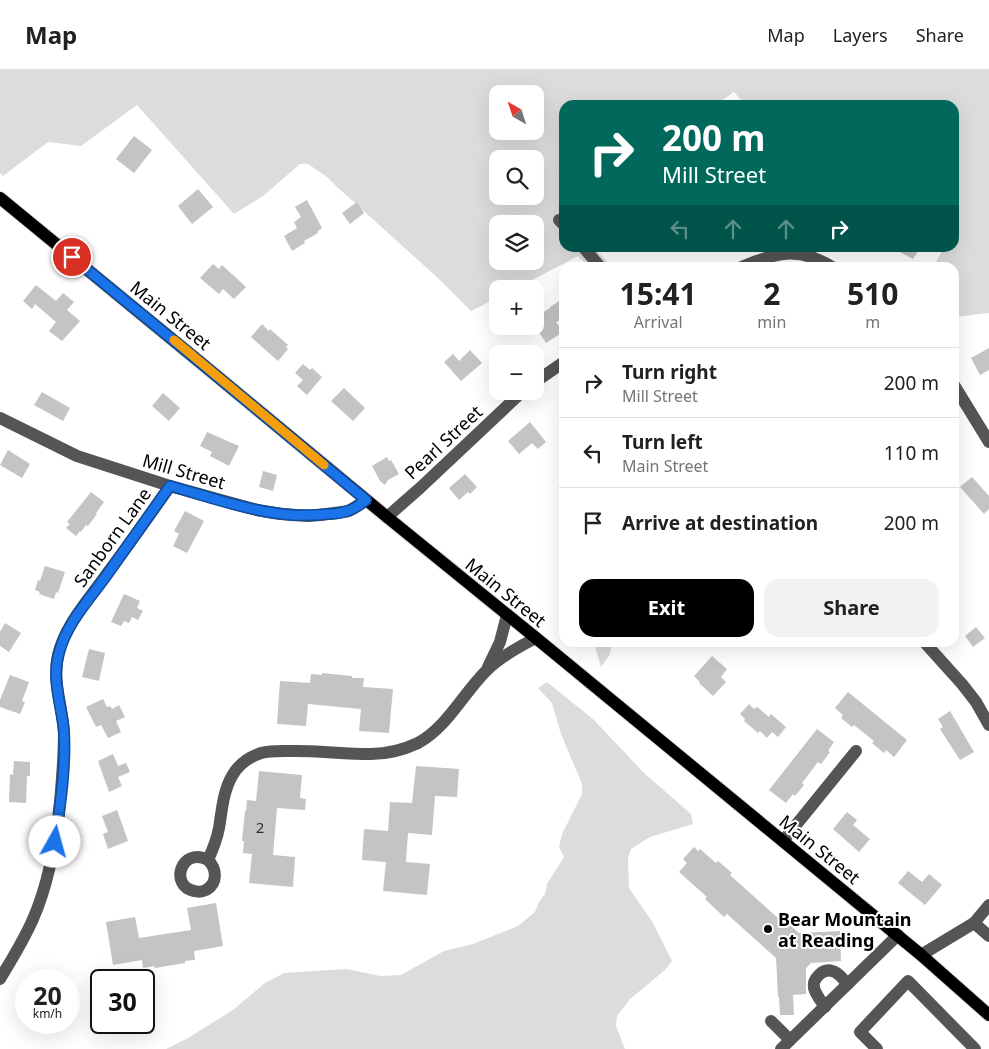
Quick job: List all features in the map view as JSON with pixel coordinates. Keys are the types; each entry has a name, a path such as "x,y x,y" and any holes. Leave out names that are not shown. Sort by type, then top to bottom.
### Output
{"main road":[{"name":"Main Street","path":"0,198 783,841 921,955 989,1015"}],"street":[{"path":"587,252 596,262"},
{"path":"754,262 771,256 793,253 815,258 823,262"},
{"path":"544,376 559,365"},
{"path":"959,393 989,442"},
{"name":"Pearl Street","path":"387,517 426,483 514,400"},
{"name":"Mill Street","path":"0,418 77,456 170,486 257,510 299,515 320,515 343,512 358,506 366,500"},
{"name":"Sanborn Lane","path":"0,979 34,918 44,888 55,842 64,755 64,732 56,677 58,654 62,642 81,610 170,486"},
{"path":"486,671 500,642 508,615"},
{"path":"208,860 219,830 224,799 231,778 247,760 260,753 270,751 370,754 407,748 423,740 437,729 486,671 511,651 536,638"},
{"path":"929,647 976,702 989,725"},
{"path":"783,841 856,751"},
{"path":"921,955 974,923 989,905"},
{"path":"974,923 989,936"},
{"path":"771,1021 786,1045 898,936"},
{"path":"825,1007 814,987 818,976 825,971 833,971 848,984"},
{"path":"877,1049 860,1032 908,981 976,1049"}],"shaded area":[{"path":"0,70 989,70 989,313 959,316 959,262 936,262 942,252 959,252 959,100 741,100 734,92 722,100 559,100 559,252 598,252 607,262 584,262 578,256 567,262 559,262 559,266 532,280 489,280 489,302 471,311 439,279 327,177 308,164 300,164 263,196 234,214 137,105 81,146 48,142 3,176 0,173"},
{"path":"595,647 611,647 610,654 601,667"},
{"path":"547,682 594,720 643,772 691,814 693,824 650,837 631,849 628,858 629,888 653,923 672,961 665,970 630,999 617,1016 616,1026 625,1049 166,1049 188,1038 233,1010 265,983 284,973 347,969 380,976 401,975 444,951 473,944 518,926 535,912 545,894 547,884 564,857 559,847 562,834 582,794 582,784 561,734 552,703 538,688"}],"building":[{"path":"134,136 152,150 134,173 116,159"},
{"path":"198,189 213,207 192,224 178,206"},
{"path":"307,200 322,228 318,233 304,241 305,243 292,251 284,236 297,228 294,222 301,217 295,207"},
{"path":"357,202 364,213 350,224 342,213"},
{"path":"900,252 917,252 913,259"},
{"path":"213,264 219,269 222,265 246,287 234,299 223,289 219,294 200,278"},
{"path":"36,285 56,301 63,293 74,302 67,310 80,321 62,341 49,331 56,322 35,304 32,309 23,301"},
{"path":"559,301 559,320 556,322 559,326 559,335 546,343 541,335 544,335 544,312"},
{"path":"262,324 288,345 286,347 288,349 278,361 251,337"},
{"path":"989,348 989,370 980,375 971,358"},
{"path":"470,350 482,363 461,381 444,362 453,354 459,361"},
{"path":"303,364 310,370 312,368 322,377 307,395 297,386 303,380 295,373"},
{"path":"344,388 365,408 353,421 331,401"},
{"path":"42,392 70,408 63,421 34,405"},
{"path":"163,393 180,408 169,421 152,406"},
{"path":"530,422 546,442 538,449 532,443 519,454 508,441"},
{"path":"207,432 239,446 229,466 210,456 212,452 200,446"},
{"path":"8,450 30,464 22,478 0,465"},
{"path":"387,457 389,461 391,460 399,474 388,480 385,485 380,481 372,466"},
{"path":"263,471 277,475 273,491 259,487"},
{"path":"465,474 477,487 470,494 468,492 459,500 449,488"},
{"path":"972,477 989,496 989,509 984,514 960,487"},
{"path":"91,492 104,502 88,526 86,525 76,536 66,528 70,524 67,522"},
{"path":"185,511 204,521 187,553 173,546 179,534 174,531"},
{"path":"45,566 65,572 54,599 39,594 40,592 35,590"},
{"path":"124,594 140,601 137,608 143,611 138,620 132,617 129,623 124,621 121,626 111,622"},
{"path":"5,623 21,633 9,652 0,646 0,632"},
{"path":"976,627 985,638 973,647 965,636"},
{"path":"89,649 105,653 99,681 82,677"},
{"path":"712,656 727,669 721,677 726,682 713,696 694,676"},
{"path":"322,673 364,678 363,687 393,689 389,733 359,731 361,709 308,704 306,726 277,724 280,681 310,683 311,674 322,675"},
{"path":"10,675 29,682 22,701 25,702 20,714 0,707 0,700"},
{"path":"848,692 907,740 894,757 886,750 884,753 872,743 874,741 854,725 852,727 841,718 843,715 835,708"},
{"path":"103,699 107,707 110,706 112,709 119,705 125,717 116,721 121,732 108,738 101,725 96,727 86,707"},
{"path":"749,704 754,709 757,707 769,717 771,714 786,727 778,737 772,732 767,738 744,721 745,719 740,714"},
{"path":"950,711 974,752 960,760 940,729 943,727 938,719"},
{"path":"817,729 834,742 828,751 830,752 821,764 818,762 802,783 804,785 786,803 769,790"},
{"path":"113,754 118,766 126,763 130,772 118,777 122,786 109,792 98,761"},
{"path":"14,761 30,762 30,776 27,776 26,803 9,802 10,774 13,775"},
{"path":"416,766 459,769 457,797 435,796 432,835 408,833 406,862 430,864 427,895 383,891 386,862 362,860 364,829 388,831 390,802 412,803"},
{"path":"259,771 302,775 300,798 306,799 305,810 277,808 273,855 295,857 293,887 249,883 252,854 243,853 244,841 242,841 247,800 256,801"},
{"path":"117,810 128,841 108,849 103,834 108,832 102,816"},
{"path":"847,812 857,820 853,825 870,839 859,852 833,829"},
{"name":"Bear Mountain at Reading","path":"694,847 698,851 700,849 716,863 718,861 732,873 730,875 787,926 789,924 799,933 840,931 841,961 811,963 806,968 806,994 793,995 794,1015 780,1015 776,958 727,914 724,917 705,899 707,897 679,872 687,863 683,859"},
{"path":"908,871 922,882 929,874 942,885 925,905 898,883"},
{"path":"216,903 223,946 194,951 195,960 185,961 185,963 143,968 142,960 113,965 106,922 135,917 139,938 191,930 187,908"}],"slow traffic":[{"path":"174,340 324,465"}],"place":[{"name":"Bear Mountain at Reading","path":"768,929"}],"route":[{"path":"55,842 64,755 64,732 56,677 58,654 67,631 170,486 257,510 281,514 309,516 343,512 349,511 366,500 72,257"}]}
